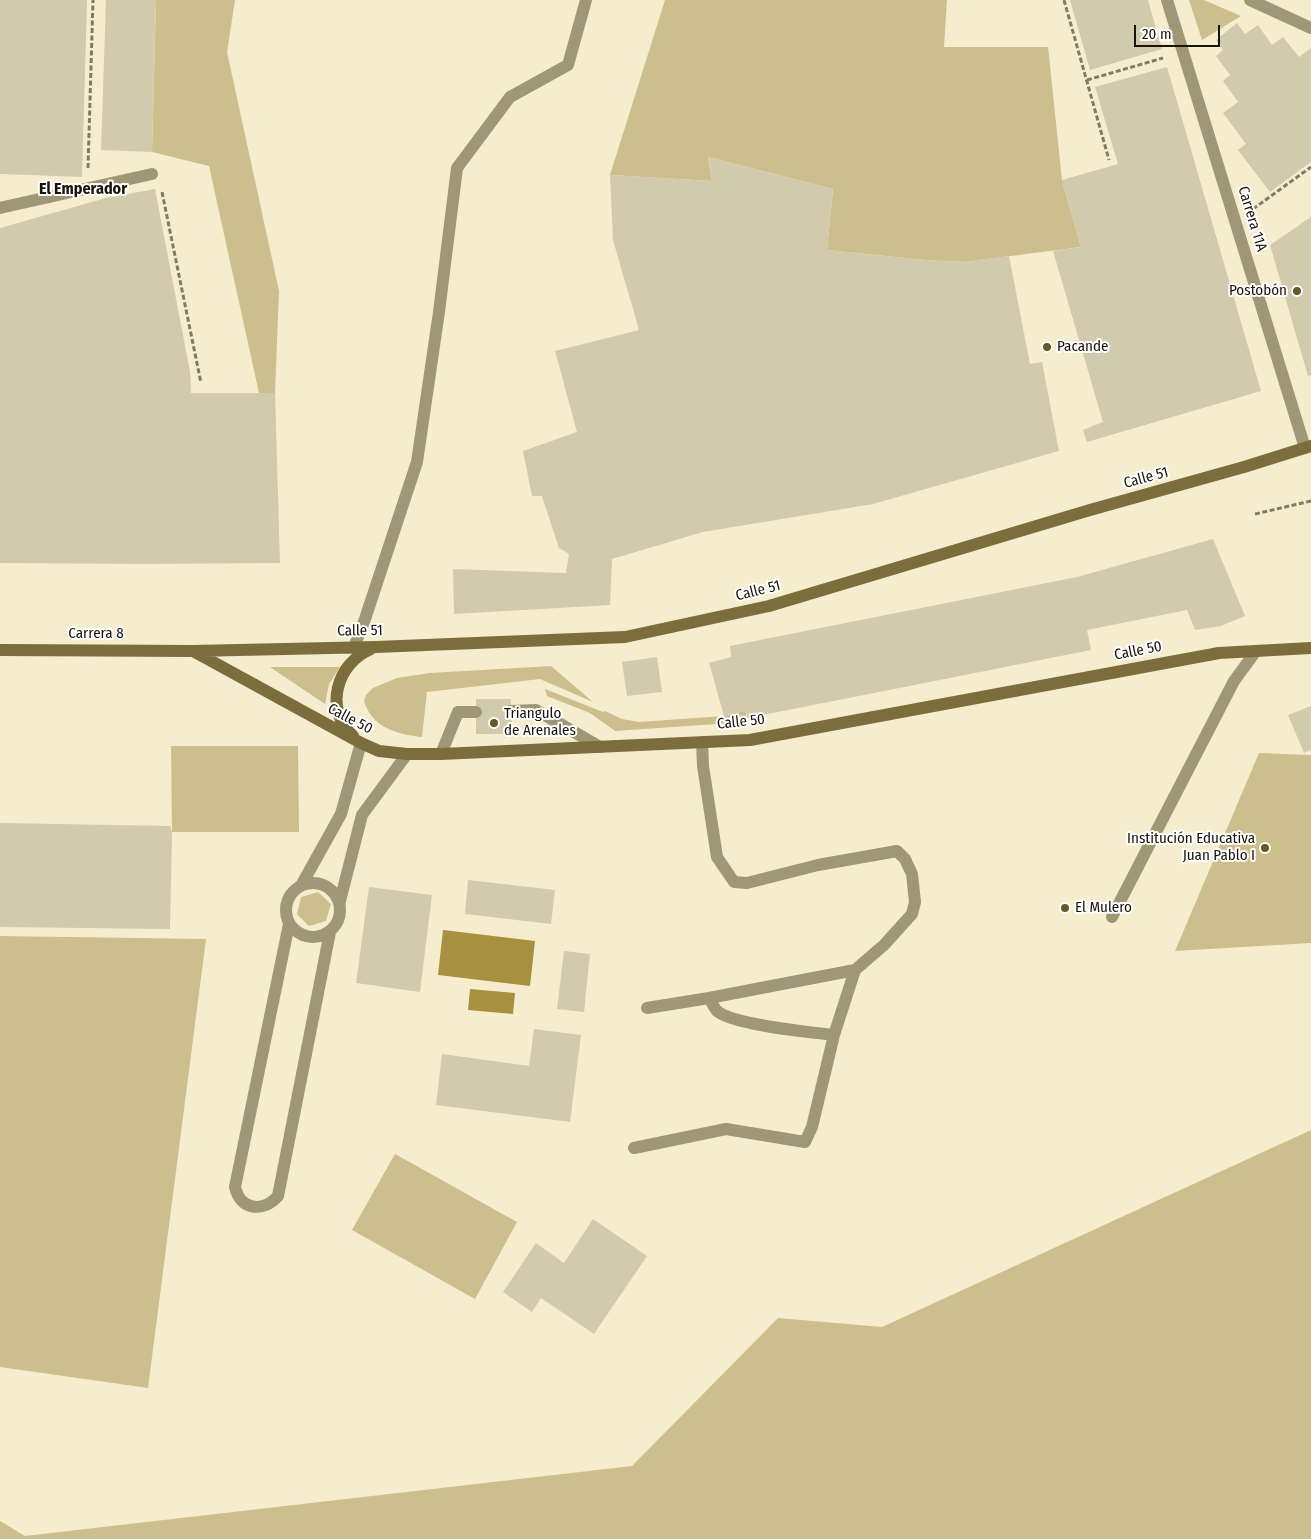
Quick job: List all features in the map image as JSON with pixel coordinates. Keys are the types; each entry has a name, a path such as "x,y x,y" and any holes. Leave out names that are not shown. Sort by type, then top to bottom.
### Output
{"main road":[{"name":"Calle 51","path":"193,651 376,647 625,637 769,606 1090,510 1244,468 1308,447"},
{"path":"361,743 347,731 339,716 336,699 339,681 347,666 360,654 376,647"},
{"name":"Calle 50","path":"193,651 380,752 440,754 750,740 1219,653 1311,648"},
{"name":"Carrera 8","path":"0,650 193,651"}],"street":[{"path":"354,647 366,619 417,462 440,312 458,168 510,97 568,65 586,0"},
{"name":"Carrera 11A","path":"1168,0 1235,222 1308,447"},
{"path":"1250,0 1311,28"},
{"path":"0,208 148,175"},
{"path":"1112,917 1234,681 1256,650"},
{"path":"511,711 536,710 600,747"},
{"path":"440,754 458,712 476,712"},
{"path":"647,1008 855,970 884,945 912,914 915,902 912,874 905,859 897,851 818,864 747,884 734,882 718,857 703,766 702,742"},
{"path":"302,884 342,814 361,743"},
{"path":"340,901 334,891 324,884 313,882 302,884 292,891 286,901 286,913 290,924 297,933 308,937 319,937 330,932 337,924 341,912 340,901 362,815 407,754"},
{"path":"290,924 235,1187 238,1197 245,1204 252,1207 268,1206 278,1196 330,932"},
{"path":"634,1148 726,1129 805,1142 812,1126 834,1035 855,970"},
{"path":"709,998 717,1011 730,1018 761,1025 834,1035"}],"path":[{"path":"88,188 93,0"},
{"path":"1064,0 1109,160"},
{"path":"1087,80 1184,52"},
{"path":"1235,222 1311,167"},
{"path":"148,175 162,190 201,383"},
{"path":"1255,514 1311,501"}],"shaded area":[{"path":"156,0 235,0 227,52 279,291 275,393 259,393 209,166 152,152"},
{"path":"665,0 947,0 944,47 1048,47 1062,180 1081,247 964,262 827,250 833,189 708,157 712,181 610,175"},
{"path":"1189,0 1204,0 1241,16 1202,40"},
{"path":"551,666 593,702 540,679 427,692 422,737 404,734 387,728 373,718 364,701 366,695 373,688 397,678 430,673"},
{"path":"270,667 340,667 329,684 325,704"},
{"path":"545,689 622,719 639,722 724,716 746,710 746,722 615,731 590,713 547,696"},
{"path":"171,746 298,746 299,832 172,832"},
{"name":"Institución Educativa Juan Pablo I","path":"1259,753 1311,755 1311,943 1175,951"},
{"path":"318,892 331,904 326,921 309,926 297,914 301,897"},
{"path":"443,930 535,941 530,986 438,975"},
{"path":"0,936 206,939 148,1388 0,1367"},
{"path":"470,989 515,993 513,1014 468,1010"},
{"path":"1311,1130 1311,1539 0,1539 0,1521 25,1536 632,1466 778,1318 882,1327"},
{"path":"395,1154 517,1222 475,1299 352,1230"}],"building":[{"path":"0,0 87,0 82,177 0,174"},
{"path":"106,0 156,0 152,152 101,150"},
{"path":"1070,0 1148,0 1162,49 1090,70"},
{"path":"1237,23 1245,34 1258,25 1272,45 1283,37 1299,57 1311,48 1311,162 1270,192 1238,150 1246,144 1223,113 1238,102 1223,81 1230,75 1216,56 1223,50 1216,40"},
{"path":"1167,67 1261,391 1087,442 1083,430 1103,422 1053,251 1081,247 1062,180 1118,164 1095,87"},
{"path":"708,157 833,189 827,250 964,262 1009,256 1030,364 1042,362 1059,451 873,504 703,532 612,559 610,605 454,614 453,569 566,573 569,554 559,548 542,496 532,496 523,451 577,432 555,351 639,330 613,240 610,175 712,181"},
{"path":"155,189 190,372 191,393 275,393 280,563 0,563 0,228 106,198"},
{"name":"Postobón","path":"1311,217 1311,375 1308,376 1270,245"},
{"path":"1213,539 1245,616 1221,626 1195,630 1187,610 1087,630 1091,650 747,718 746,710 724,716 709,663 731,657 730,646 1077,577"},
{"path":"657,657 662,692 627,696 622,662"},
{"name":"Triangulo de Arenales","path":"476,699 511,699 512,734 476,734"},
{"path":"1311,706 1311,750 1304,753 1288,715"},
{"path":"0,823 170,826 172,832 170,929 0,927"},
{"path":"468,880 555,890 551,924 465,914"},
{"path":"369,887 432,895 420,992 356,983"},
{"path":"564,951 590,954 584,1012 557,1009"},
{"path":"534,1029 581,1035 570,1122 436,1105 442,1054 529,1066"},
{"path":"593,1219 647,1256 594,1334 541,1298 532,1312 503,1292 536,1243 564,1263"}],"place":[{"name":"Postobón","path":"1297,291"},
{"name":"Pacande","path":"1047,347"},
{"name":"Triangulo de Arenales","path":"494,723"},
{"name":"Institución Educativa Juan Pablo I","path":"1265,848"},
{"name":"El Mulero","path":"1065,908"}],"district":[{"name":"El Emperador","path":"83,190"}]}
